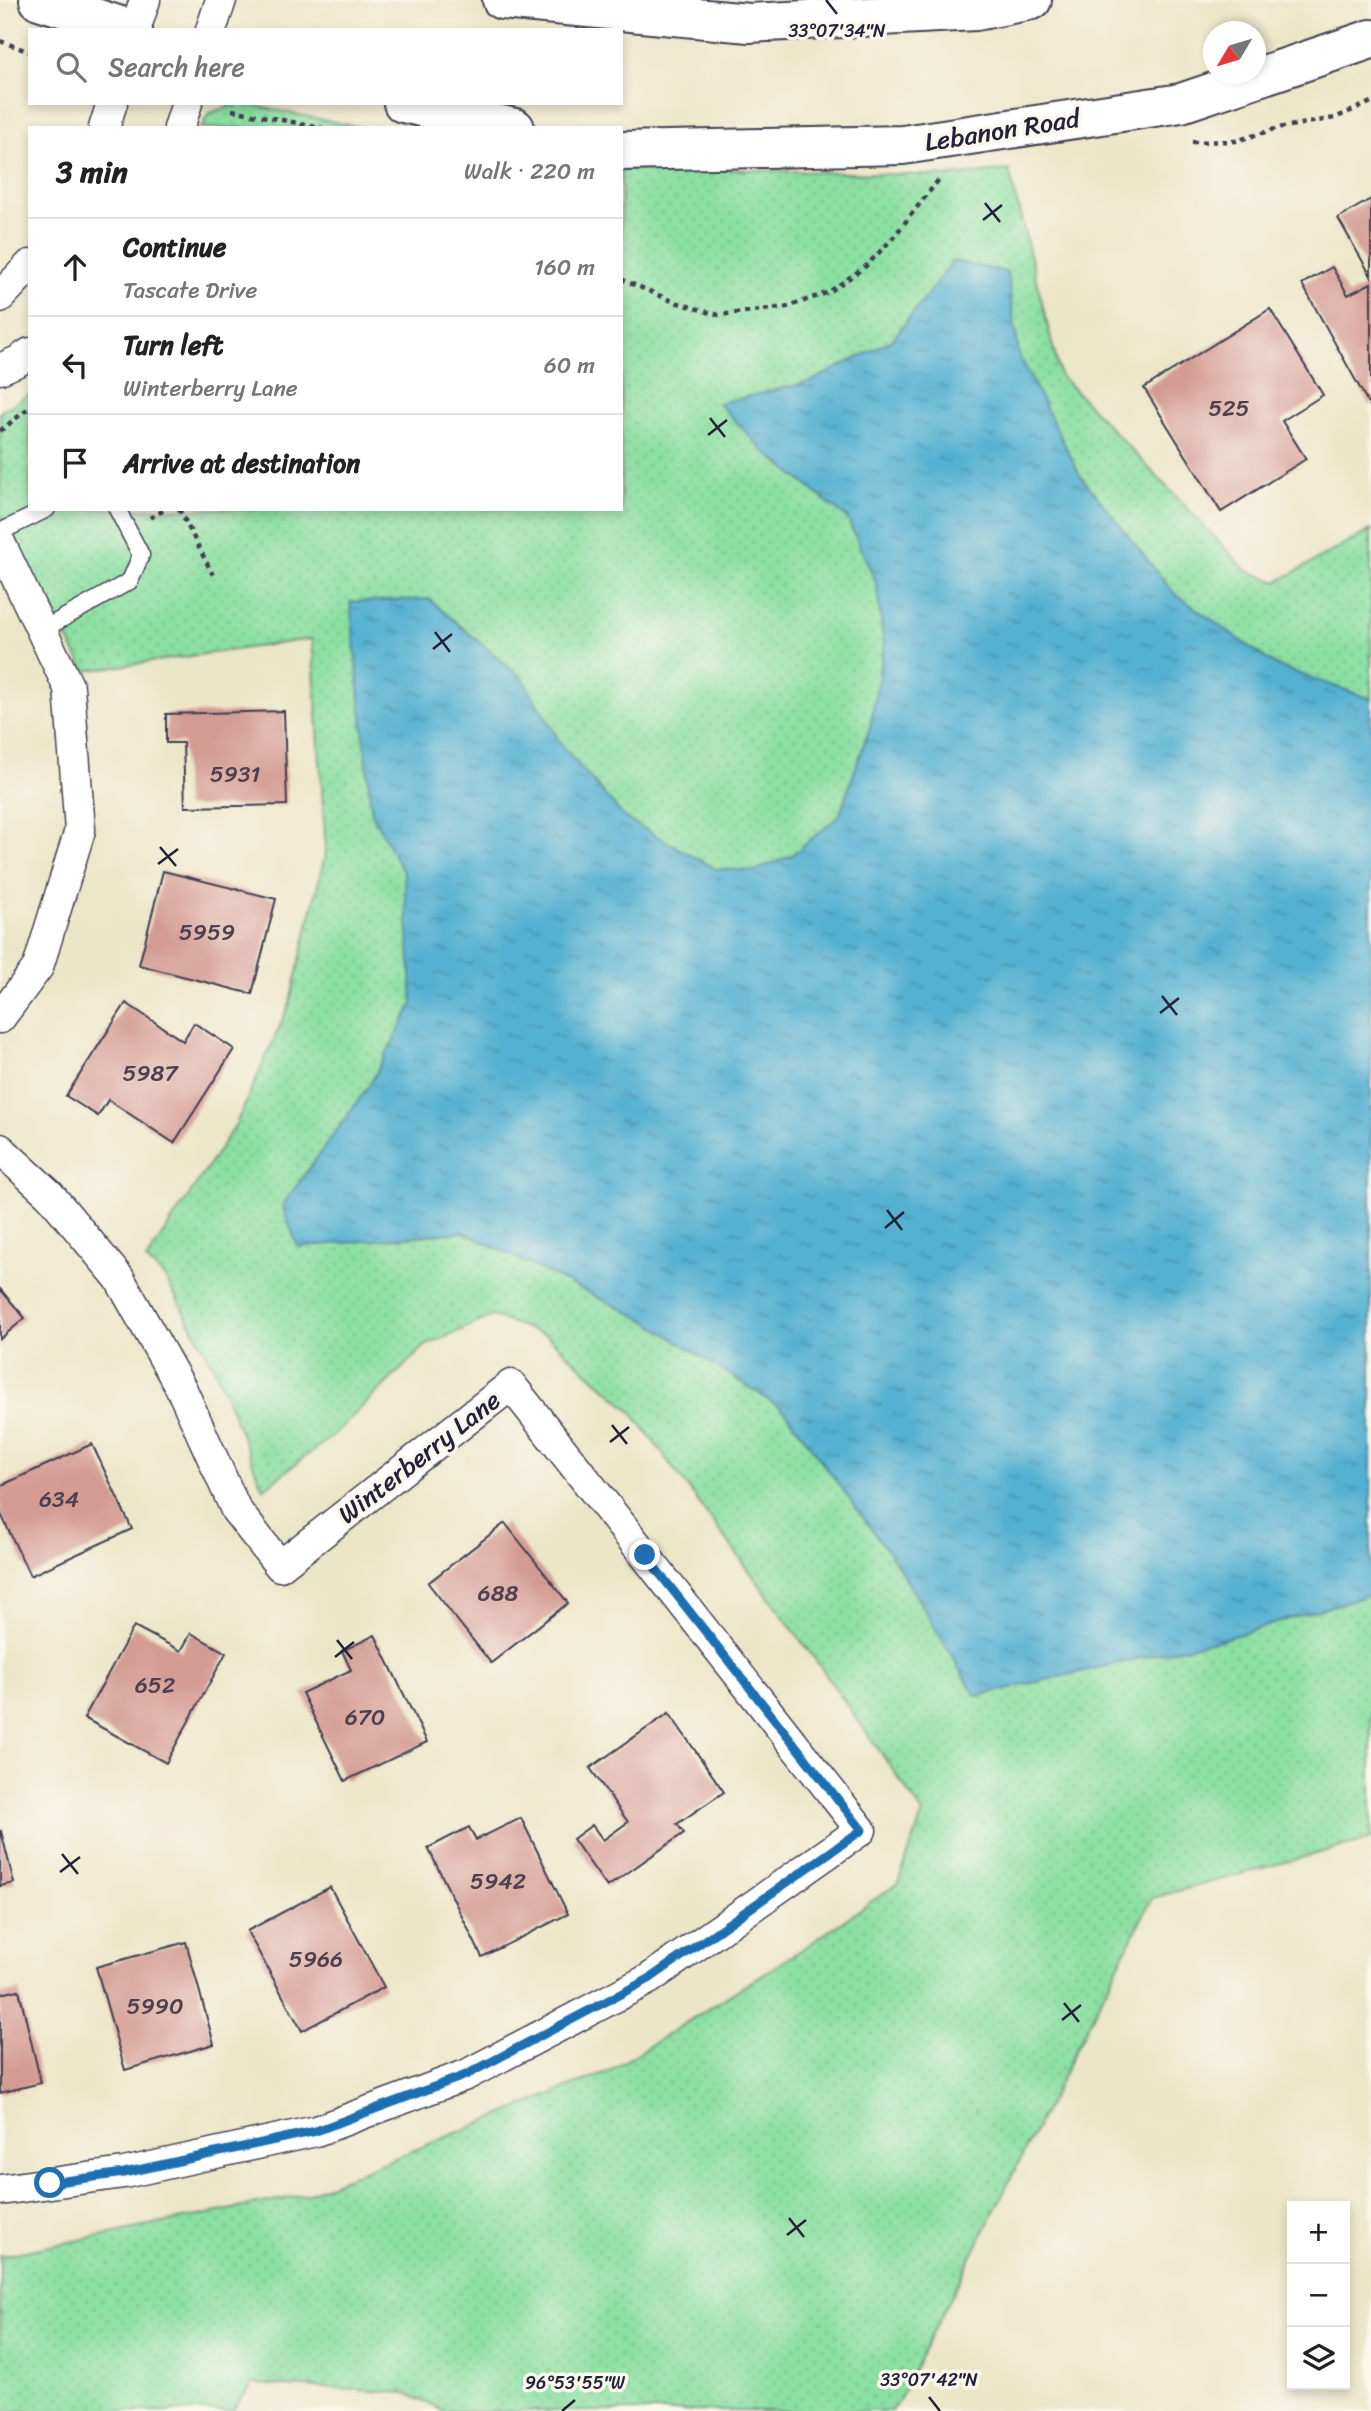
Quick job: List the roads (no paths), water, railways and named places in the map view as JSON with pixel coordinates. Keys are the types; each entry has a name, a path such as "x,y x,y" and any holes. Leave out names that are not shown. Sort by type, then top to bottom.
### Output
{"main road":[{"path":"39,0 128,28"},
{"path":"502,0 749,23 976,11 1032,0"},
{"name":"Lebanon Road","path":"623,151 903,145 930,141 1181,103 1371,39"},
{"path":"412,105 506,126"}],"street":[{"path":"135,28 145,0"},
{"path":"212,28 221,0"},
{"path":"105,126 111,105"},
{"path":"180,126 186,105"},
{"path":"0,297 28,267"},
{"path":"0,369 28,354"},
{"path":"0,543 69,688 80,830 38,968 0,1018"},
{"name":"Winterberry Lane","path":"0,1149 51,1195 119,1278 182,1391 236,1510 280,1566 511,1385 862,1830 649,1979 466,2075 316,2131 124,2173 0,2190"}],"lane":[{"path":"0,532 43,511"},
{"path":"42,630 130,581 141,555 118,511"}],"water":[{"path":"953,261 1007,272 1019,355 1080,475 1174,593 1277,666 1371,699 1371,1594 1227,1638 976,1696 895,1561 784,1410 645,1320 463,1232 298,1247 282,1206 370,1084 413,1004 404,874 372,814 350,602 429,599 523,679 563,747 625,818 716,869 755,871 792,855 839,816 870,727 884,645 876,582 847,518 764,451 718,403 810,382 892,340"}]}
